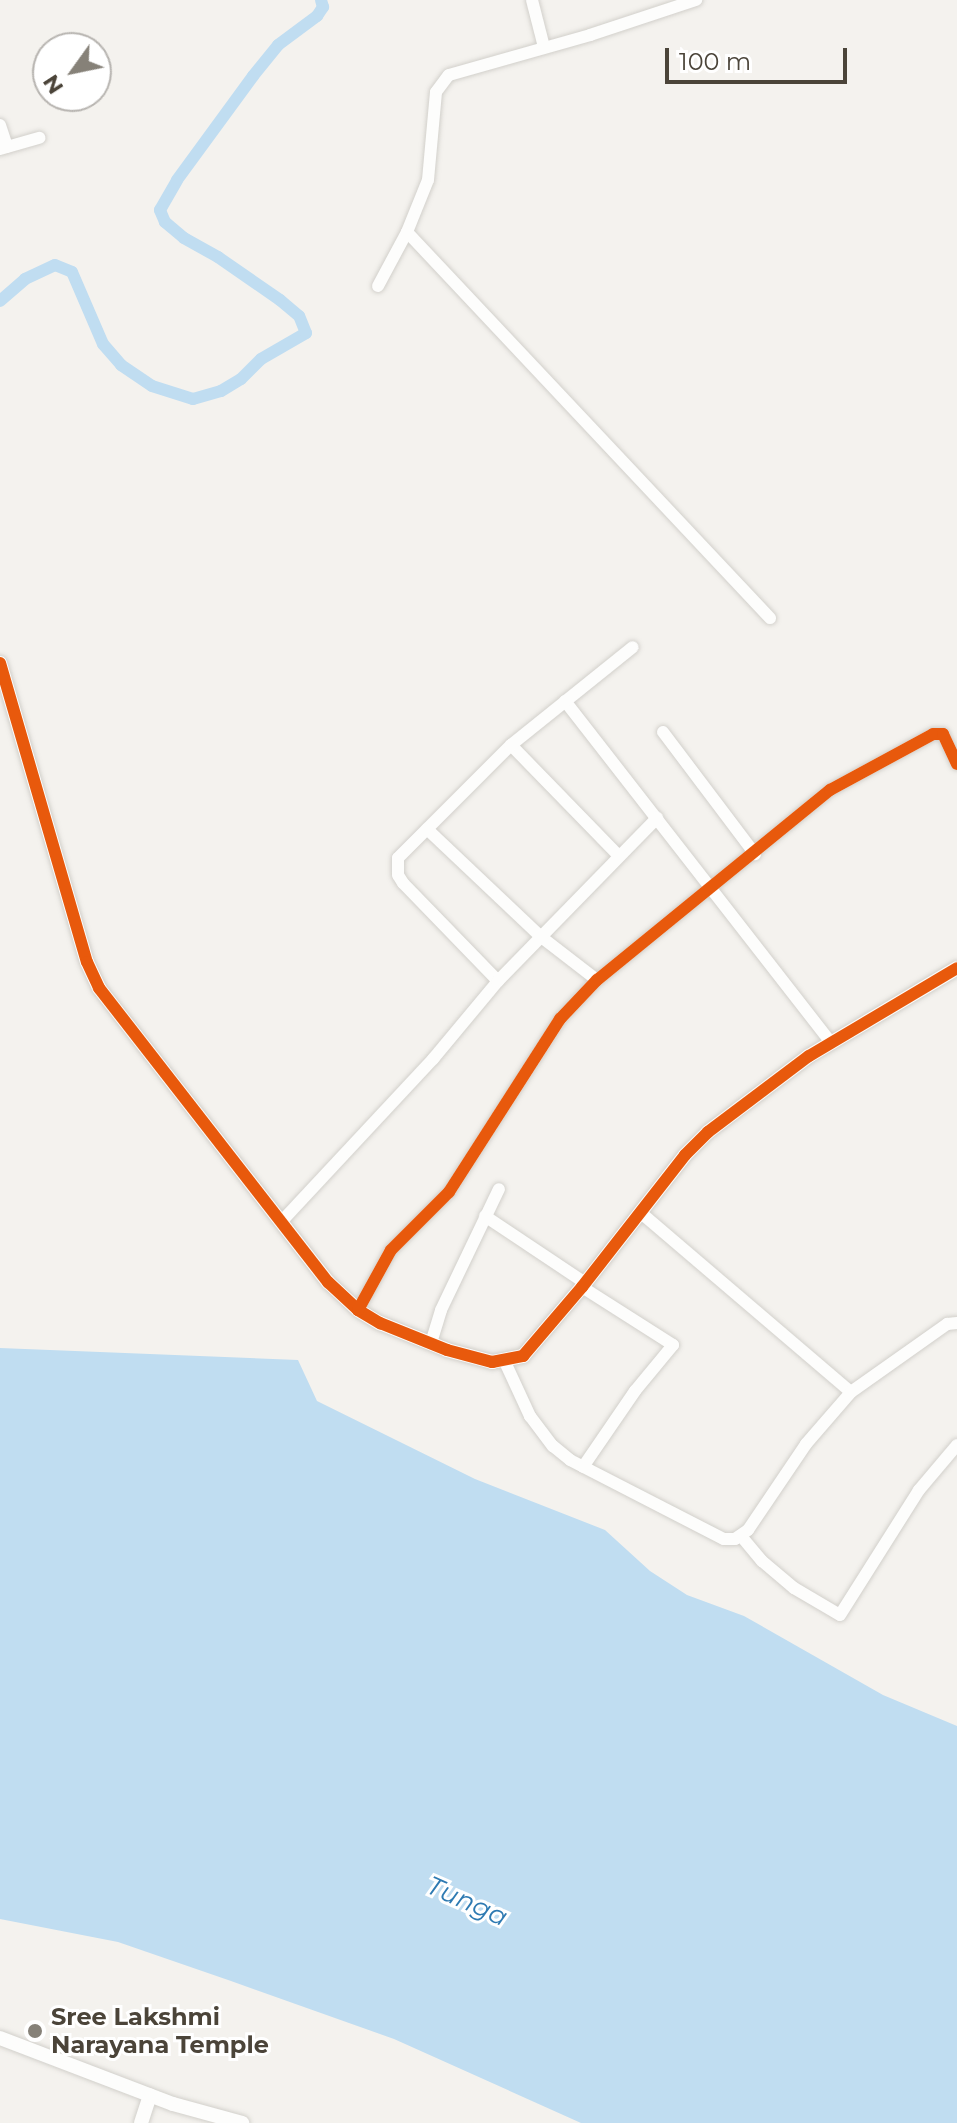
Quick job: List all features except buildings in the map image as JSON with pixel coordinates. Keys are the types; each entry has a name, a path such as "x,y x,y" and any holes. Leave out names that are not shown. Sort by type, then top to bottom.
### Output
{"street":[{"path":"532,0 544,47"},
{"path":"378,286 407,232 428,180 439,85 458,71 696,0"},
{"path":"0,125 3,148 39,138"},
{"path":"407,232 770,618"},
{"path":"498,981 398,875 398,858 511,745 633,647"},
{"path":"0,663 87,962 99,988 328,1282 358,1310 431,1343 492,1362 505,1362 530,1350 685,1155 708,1132 831,1043 957,968"},
{"path":"565,701 831,1043"},
{"path":"663,732 755,854"},
{"path":"358,1310 391,1250 449,1192 560,1019 597,980 709,887 755,854 820,796 933,734 943,734 957,764"},
{"path":"511,745 619,856"},
{"path":"281,1222 433,1059 498,981 657,818"},
{"path":"427,829 540,936 597,980"},
{"path":"431,1343 441,1310 499,1189"},
{"path":"640,1212 851,1392"},
{"path":"485,1216 673,1345 635,1391 583,1467"},
{"path":"505,1362 530,1416 553,1446 583,1467 724,1539 741,1536 806,1444 851,1392 947,1324 957,1323"},
{"path":"741,1536 762,1561 794,1588 840,1615 919,1490 957,1445"},
{"path":"0,2038 150,2095 242,2123"},
{"path":"141,2123 150,2095"}],"water":[{"name":"Tunga","path":"0,1348 298,1360 317,1401 475,1479 605,1530 650,1571 687,1595 744,1616 883,1695 957,1726 957,2123 581,2123 394,2039 231,1981 118,1942 0,1919"}],"waterway":[{"path":"0,301 25,279 55,265 72,272 103,344 121,365 152,386 193,399 221,391 241,379 261,359 306,333 299,316 218,257 184,238 165,222 160,210 177,180 253,76 278,45 317,16 323,7 321,0"}],"cycle path":[{"path":"0,663 87,962 99,988 328,1282 358,1310 380,1323 447,1350 492,1362 523,1356 582,1287 685,1155 708,1132 809,1056 957,968"},
{"path":"358,1310 391,1250 449,1192 560,1019 597,980 830,790 933,734 943,734 957,764"}],"place":[{"name":"Sree Lakshmi Narayana Temple","path":"35,2031"}]}
